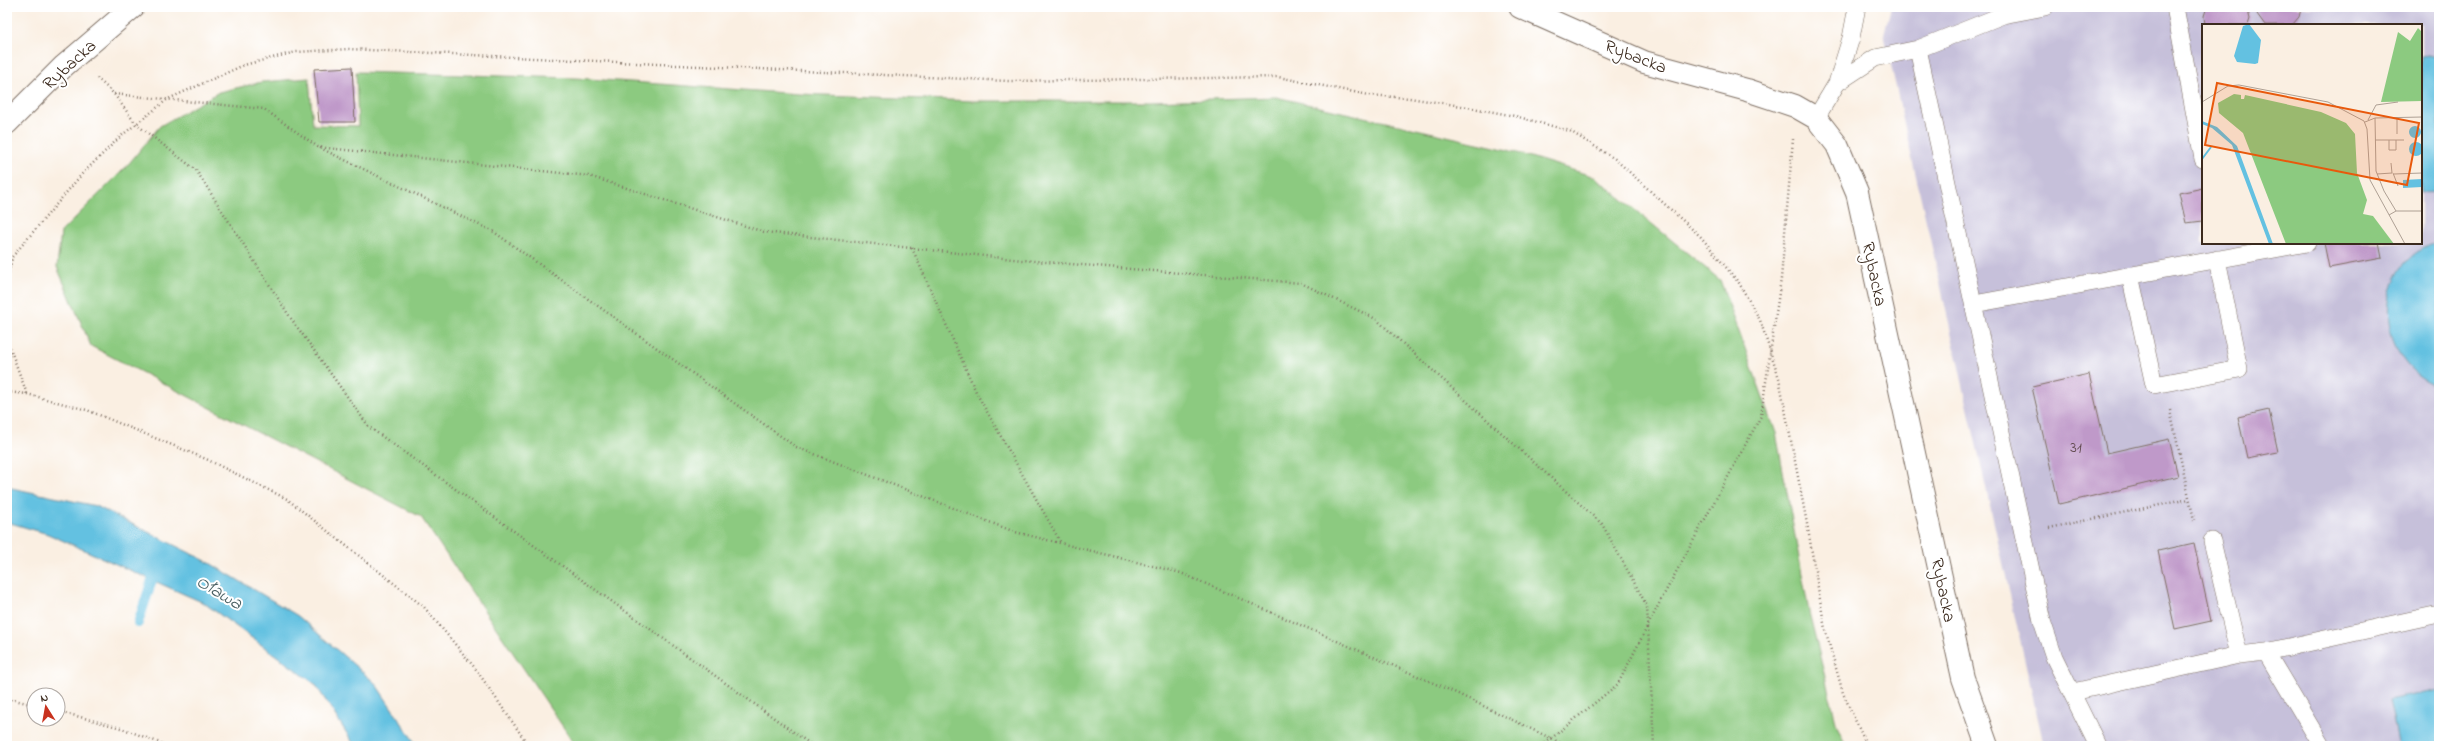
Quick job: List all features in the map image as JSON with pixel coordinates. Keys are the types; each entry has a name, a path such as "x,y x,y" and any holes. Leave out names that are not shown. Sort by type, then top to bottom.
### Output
{"street":[{"name":"Rybacka","path":"7,123 74,57 133,7"},
{"name":"Rybacka","path":"1520,7 1644,62 1747,90 1796,106 1816,118 1837,145 1857,192 1963,678 1987,746"}],"lane":[{"path":"1816,118 1837,83 1851,38 1857,7"},
{"path":"1837,83 1875,58 1918,49 2003,15 2045,7"},
{"path":"2175,7 2202,154"},
{"path":"1918,49 2042,621 2054,657 2073,692 2088,728 2098,746"},
{"path":"1974,304 2301,244"},
{"path":"2130,275 2154,385 2239,369 2217,259"},
{"path":"2212,541 2239,655"},
{"path":"2073,692 2239,655 2266,652 2439,614"},
{"path":"2266,652 2322,746"}],"path":[{"path":"7,263 82,174 121,136 168,100 244,65 296,52 350,50 1008,81 1278,77 1369,95 1409,98 1515,116 1570,131 1615,159 1701,237 1739,283 1760,320 1771,348 1779,378 1808,529 1825,629 1843,693 1867,746"},
{"path":"74,57 114,94 136,124 196,170 290,317 369,428 813,746"},
{"path":"114,94 264,109 318,147 494,232 796,447 1015,532 1181,573 1454,692 1567,746"},
{"path":"1542,746 1618,684 1761,416 1781,279 1796,106"},
{"path":"318,147 589,176 764,232 1022,260 1301,283 1376,319 1602,524 1646,606 1654,746"},
{"path":"912,248 977,394 1062,543"},
{"path":"7,280 12,256"},
{"path":"7,340 27,394"},
{"path":"2164,383 2198,535 2212,541"},
{"path":"7,392 27,394 87,410 206,459 287,499 424,607 475,668 529,746"},
{"path":"2023,534 2190,499"},
{"path":"7,698 26,703"},
{"path":"66,713 121,728 168,746"}],"shaded area":[{"path":"1891,7 2439,7 2439,746 2044,746 1884,34"}],"green space":[{"path":"356,72 575,78 799,94 974,101 1149,101 1276,97 1508,150 1595,177 1720,280 1776,433 1809,612 1837,726 1846,746 576,746 421,517 91,346 57,267 61,232 126,167 160,126 219,92 262,82 309,78 313,125 358,126"}],"water":[{"path":"2428,55 2439,58 2439,192 2422,193 2422,56"},
{"path":"2439,242 2439,386 2417,375 2401,357 2392,336 2388,313 2391,290 2401,269 2416,252"},
{"name":"Oława","path":"7,487 96,506 208,562 298,616 375,683 417,746 355,746 315,684 204,603 48,534 7,522"},
{"path":"2439,690 2439,746 2399,746 2389,700"}],"building":[{"path":"2207,7 2247,7 2250,19 2248,24 2205,24 2204,16"},
{"path":"2256,7 2301,7 2299,17 2293,24 2264,24 2257,14"},
{"path":"352,67 355,122 319,122 314,69"},
{"path":"2202,188 2202,221 2186,223 2179,193"},
{"path":"2324,244 2379,244 2382,258 2329,268"},
{"path":"2089,374 2107,453 2169,439 2178,476 2059,504 2032,387"},
{"path":"2269,410 2278,452 2247,458 2238,417"},
{"path":"2194,543 2211,621 2175,629 2158,551"}],"waterway":[{"path":"138,623 156,568"}]}
